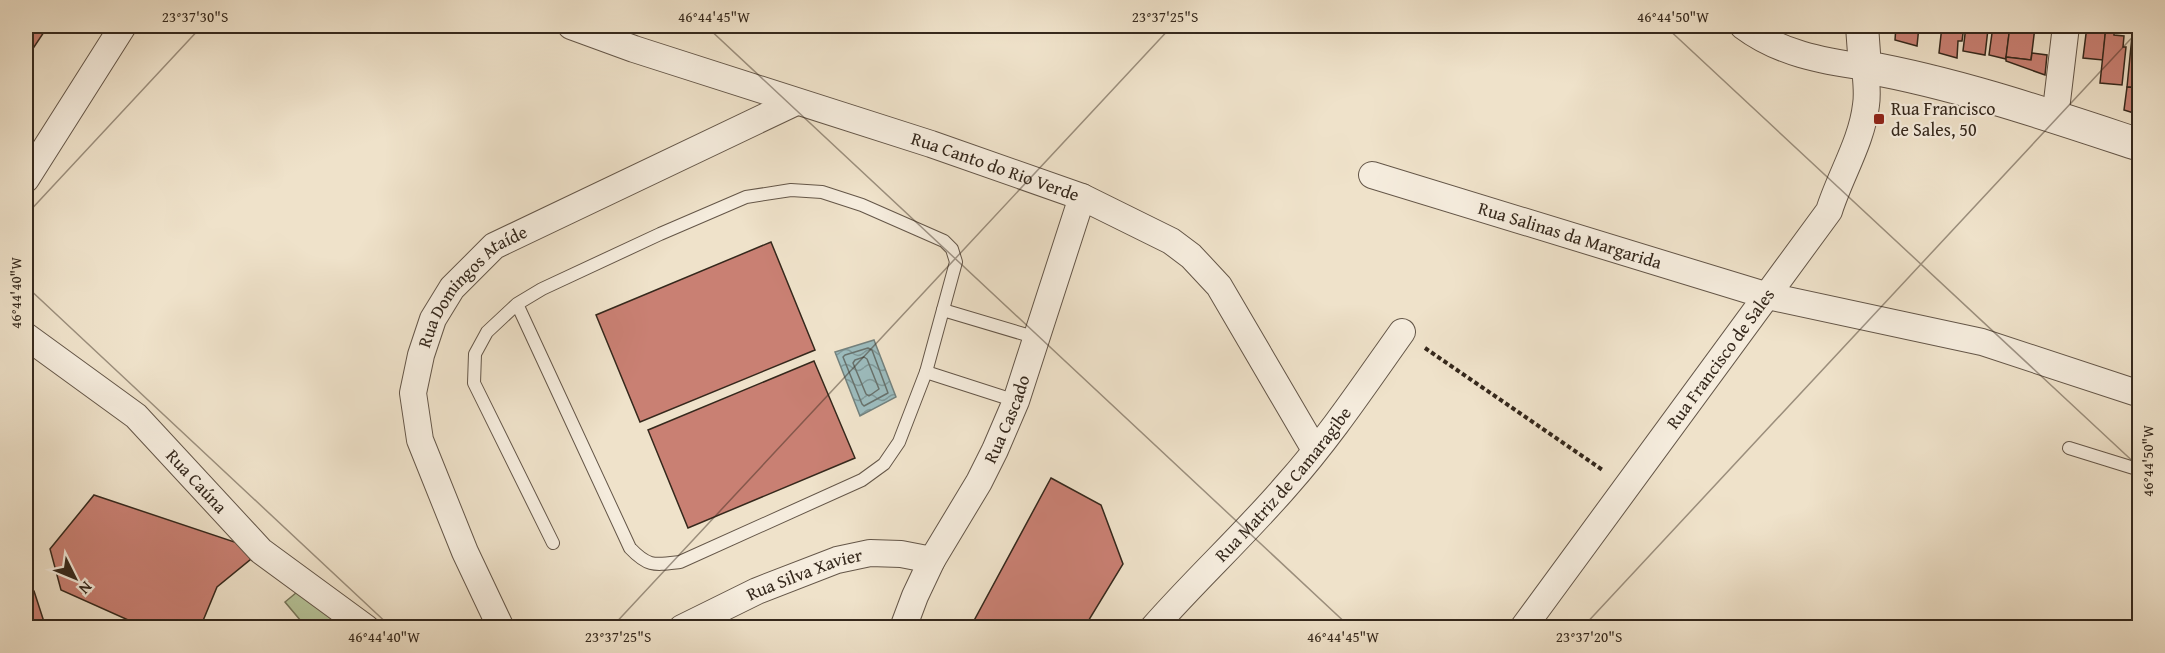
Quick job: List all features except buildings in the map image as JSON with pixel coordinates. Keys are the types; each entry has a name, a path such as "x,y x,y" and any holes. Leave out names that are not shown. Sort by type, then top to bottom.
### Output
{"street":[{"path":"26,179 123,26"},
{"name":"Rua Canto do Rio Verde","path":"571,26 634,49 931,144 1082,197 1171,241 1191,256 1218,286 1315,450"},
{"path":"1743,26 1755,35 1786,50 1826,61 1946,84 2055,117 2139,146"},
{"path":"1862,26 1865,67"},
{"path":"2055,117 2066,26"},
{"name":"Rua Francisco de Sales","path":"1523,627 1829,211 1859,135 1866,105 1865,67"},
{"name":"Rua Domingos Ataíde","path":"501,627 465,552 420,440 416,423 413,393 421,355 433,319 452,288 494,246 796,102"},
{"name":"Rua Salinas da Margarida","path":"1372,175 1768,296 1982,342 2139,394"},
{"name":"Rua Cascado","path":"903,627 932,560 996,450 1016,401 1082,197"},
{"name":"Rua Matriz de Camaragibe","path":"1153,627 1288,484 1402,333"},
{"name":"Rua Caúna","path":"26,336 136,416 261,551 366,627"},
{"name":"Rua Silva Xavier","path":"682,627 757,591 837,560 870,553 901,554 932,560"}],"lane":[{"path":"517,304 630,548 642,561 654,565 680,562 862,480 884,464 899,442 926,372 956,262 952,249 944,241 862,205 822,192 791,190 746,197 542,289 517,304 488,332 475,354 474,383 553,543"},
{"path":"942,310 1037,338"},
{"path":"926,372 1016,401"},
{"path":"2069,448 2139,470"}],"path":[{"path":"1402,333 1628,487"}],"green space":[{"path":"314,578 355,627 306,627 285,602"}],"water":[{"path":"874,340 896,397 860,416 835,352"}],"place":[{"name":"Rua Francisco de Sales, 50","path":"1879,119"}]}
